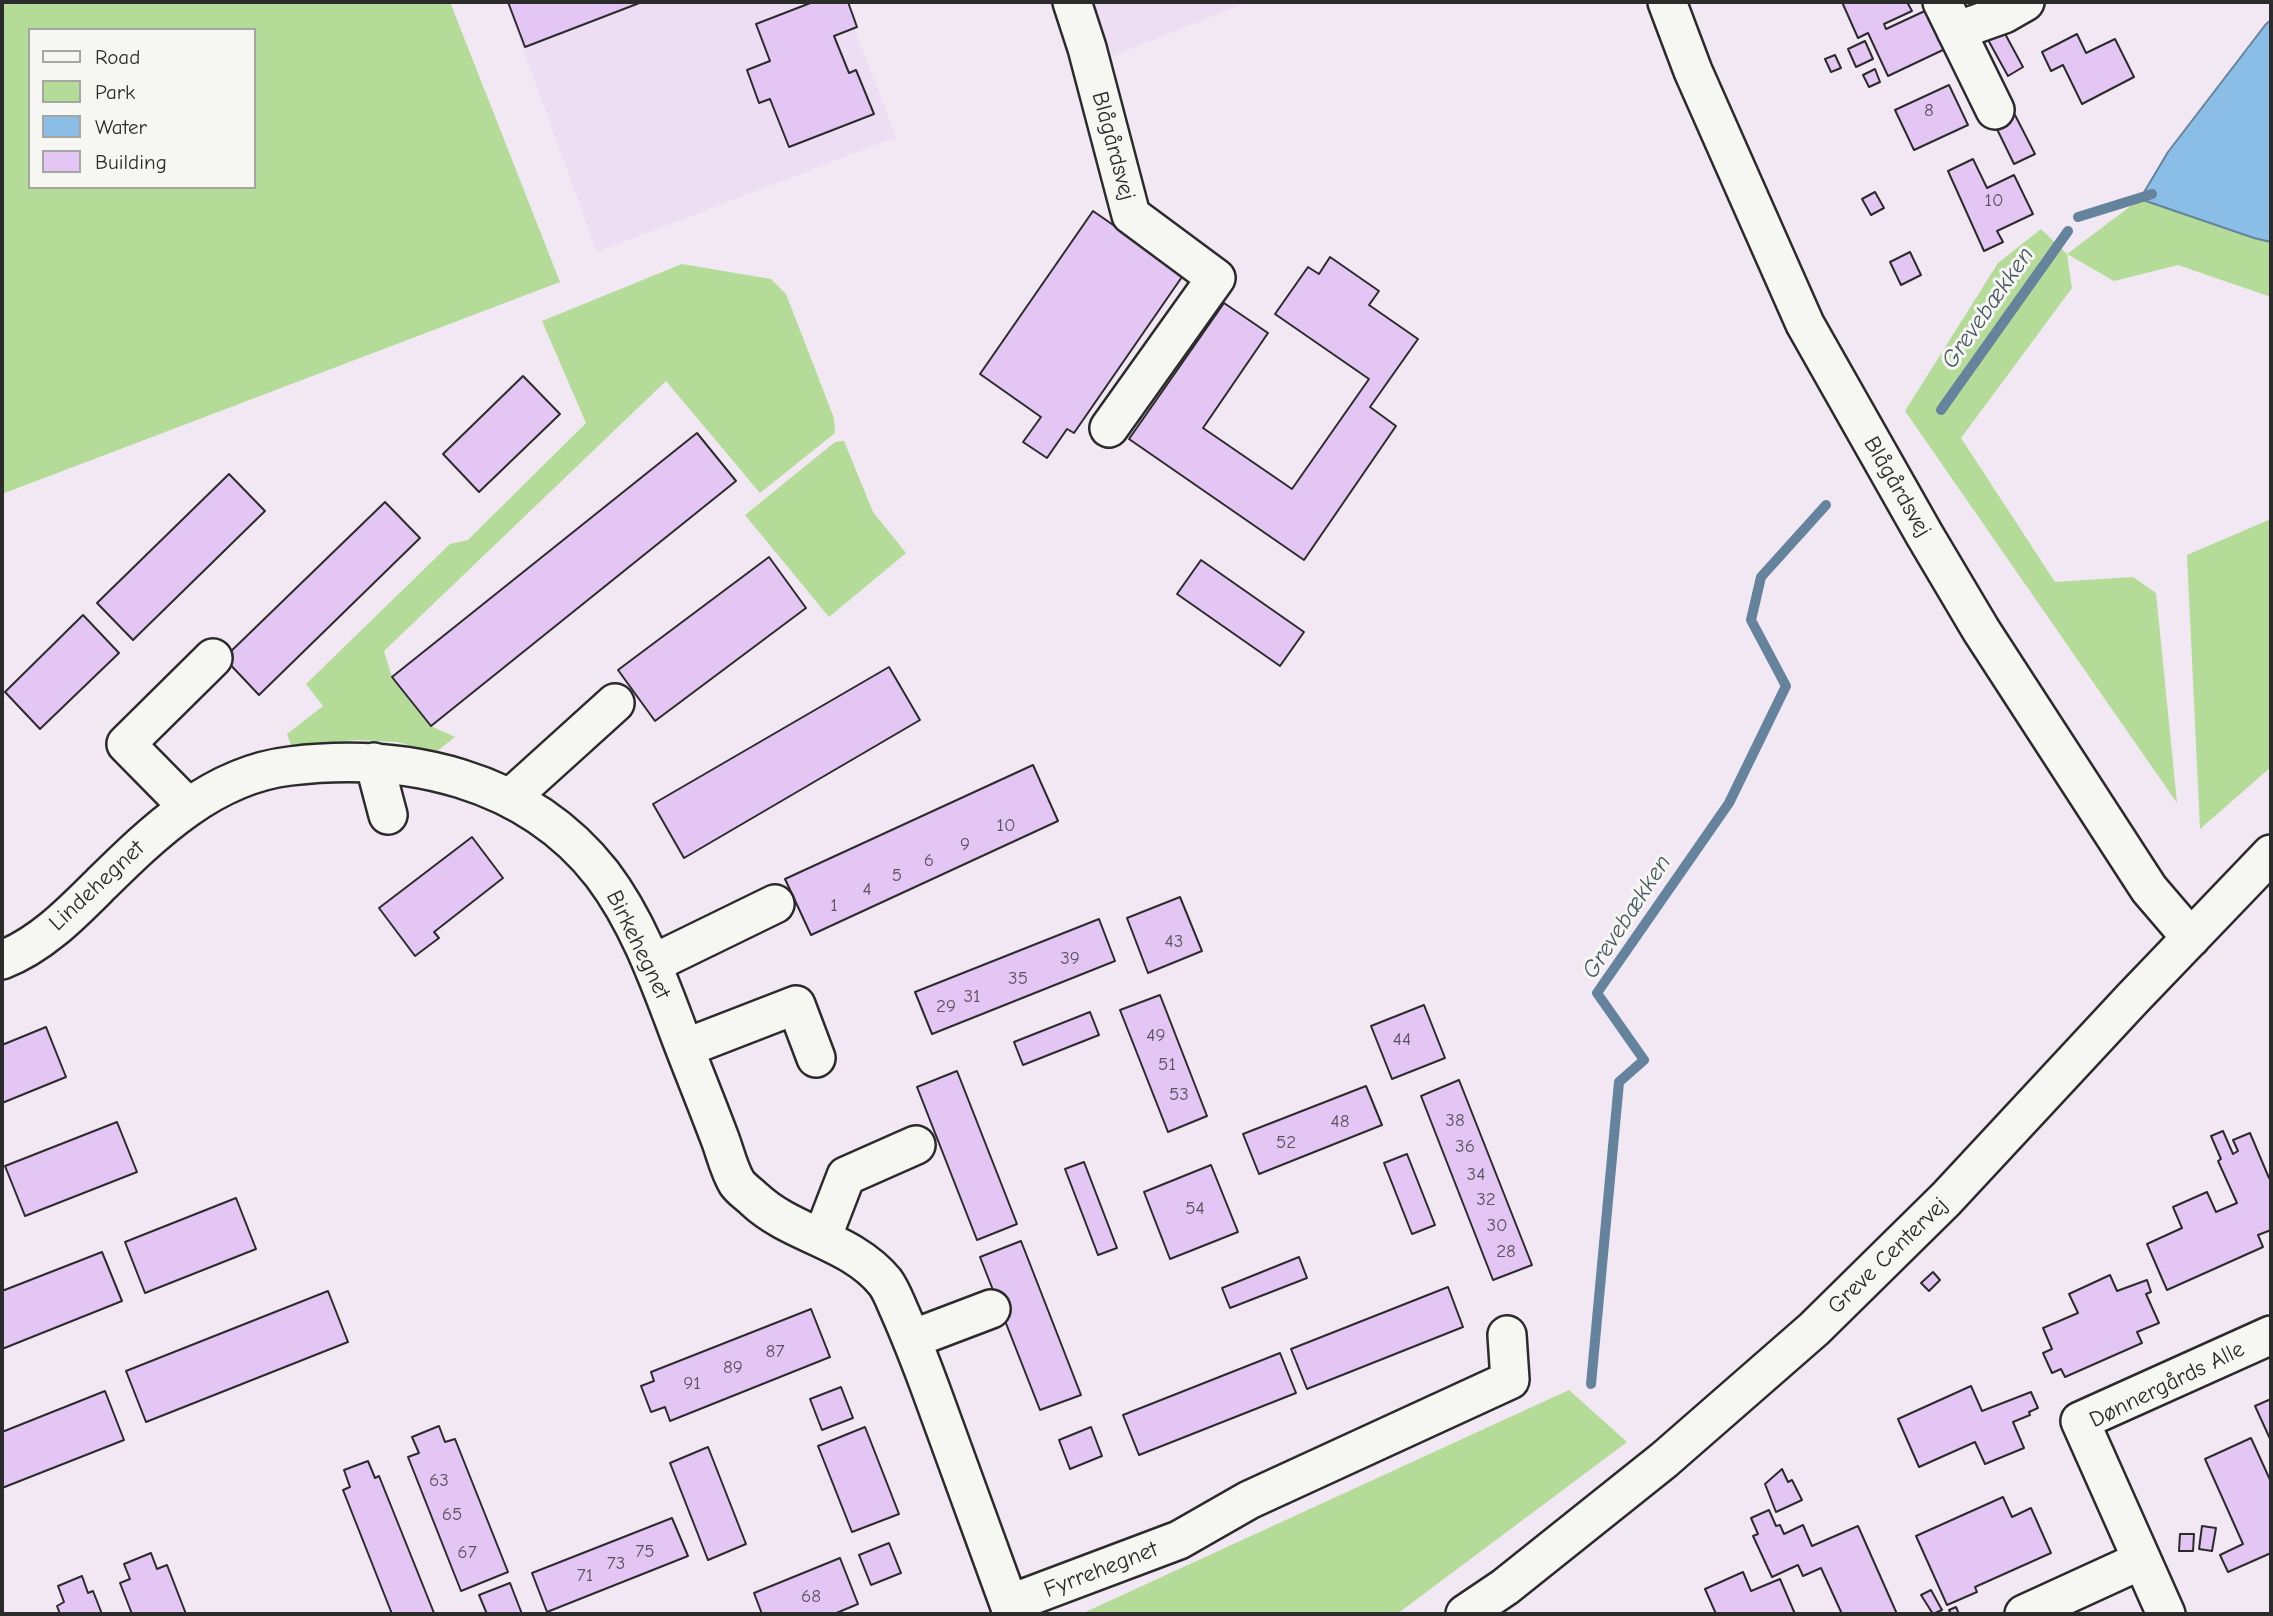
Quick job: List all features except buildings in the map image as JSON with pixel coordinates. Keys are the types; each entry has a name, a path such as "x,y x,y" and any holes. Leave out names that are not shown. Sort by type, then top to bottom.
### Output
{"street":[{"name":"Blågårdsvej","path":"1072,2 1087,48 1131,215 1216,278 1109,428"},
{"name":"Blågårdsvej","path":"1667,2 1693,71 1805,324 1981,630 2149,888 2190,938"},
{"path":"1995,110 1949,17 2004,14 2025,2"},
{"path":"188,807 126,744 213,659"},
{"path":"510,798 615,703"},
{"path":"374,762 388,815"},
{"name":"Birkehegnet","path":"330,764 374,762 418,766 465,779 510,798 551,825 578,848 602,874 652,964 737,1184"},
{"name":"Lindehegnet","path":"2,960 19,953 68,916 157,831 188,807 219,789 253,775 288,766 330,764"},
{"name":"Greve Centervej","path":"1465,1614 1505,1587 1664,1460 1814,1329 1946,1199 2271,854"},
{"path":"652,964 775,904"},
{"path":"685,1048 796,1005 816,1058"},
{"path":"822,1238 846,1176 916,1145"},
{"name":"Fyrrehegnet","path":"737,1184 766,1210 860,1257 887,1284 912,1339 1009,1609 1179,1540 1249,1500 1510,1380 1507,1335"},
{"path":"912,1339 991,1309"},
{"name":"Dønnergårds Alle","path":"2166,1614 2080,1421 2271,1335"},
{"path":"2024,1614 2142,1560"}],"shaded area":[{"path":"506,2 844,2 896,137 597,252"},
{"path":"1092,2 1248,2 1110,57"}],"green space":[{"path":"2,2 450,2 560,282 2,494"},
{"path":"2140,199 2271,242 2271,297 2178,265 2114,281 2067,254"},
{"path":"2041,229 2067,254 2072,288 1961,438 2055,582 2133,577 2156,593 2177,803 1905,411 1998,263"},
{"path":"682,264 771,279 786,294 834,418 835,433 760,493 666,381 384,651 392,677 431,726 455,737 436,752 397,742 357,740 291,745 287,734 323,706 306,684 450,544 468,540 586,423 542,321"},
{"path":"844,441 873,512 906,553 829,617 745,515 835,442"},
{"path":"2271,519 2271,767 2200,829 2187,555"},
{"path":"1569,1390 1627,1442 1397,1614 1081,1614"}],"water":[{"path":"2271,20 2271,242 2140,199 2168,152"}],"waterway":[{"name":"Grevebækken","path":"2078,217 2152,194"},
{"name":"Grevebækken","path":"1941,410 2068,231"},
{"name":"Grevebækken","path":"1591,1384 1619,1082 1644,1060 1597,993 1729,803 1786,686 1751,620 1761,577 1826,505"}]}
